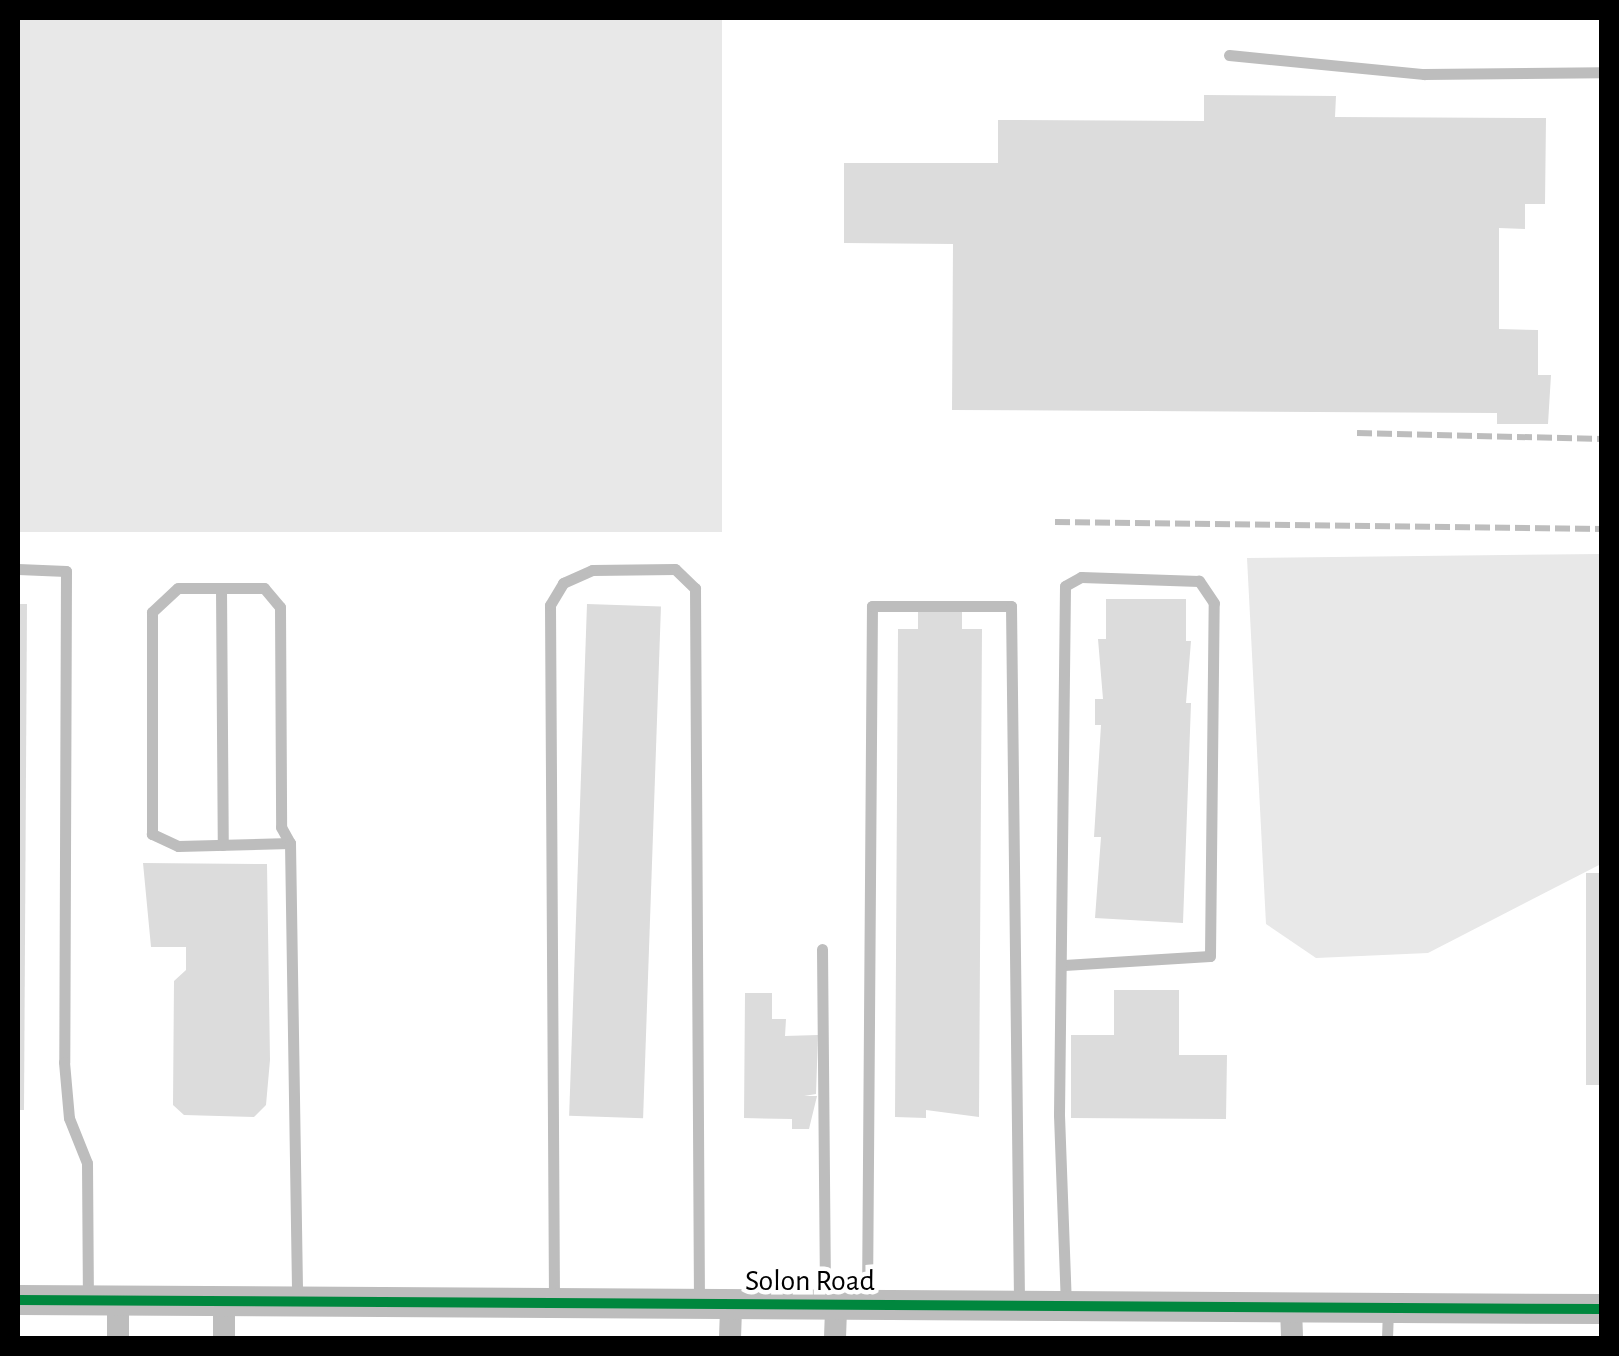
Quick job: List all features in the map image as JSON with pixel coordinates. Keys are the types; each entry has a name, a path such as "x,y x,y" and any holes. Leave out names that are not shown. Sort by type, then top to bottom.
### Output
{"street":[{"name":"Solon Road","path":"18,1300 1291,1308 1388,1323 1602,1309"},
{"path":"118,1301 118,1338"},
{"path":"224,1302 224,1338"},
{"path":"730,1338 731,1306"},
{"path":"830,1306 835,1338"},
{"path":"1291,1308 1292,1338"}],"lane":[{"path":"1229,55 1424,74 1602,72"},
{"path":"18,569 66,571 64,1062 69,1118 88,1162 88,1301"},
{"path":"554,1304 550,605 563,583 592,570 675,569 695,588 700,1306"},
{"path":"1064,965 1210,956 1214,603 1200,581 1081,577 1065,586 1060,1115 1066,1307"},
{"path":"290,843 168,844 150,825 152,612 178,588 264,588 279,600 282,827 290,843 297,1302"},
{"path":"221,588 223,844"},
{"path":"866,1306 872,606 1012,606 1018,1306"},
{"path":"822,949 830,1306"}],"shaded area":[{"path":"18,18 722,18 722,532 18,532"},
{"path":"1601,554 1601,864 1428,953 1316,958 1266,924 1247,558"}],"building":[{"path":"1204,95 1336,96 1335,117 1546,118 1545,204 1525,204 1525,229 1499,228 1499,329 1538,330 1538,375 1551,375 1548,424 1497,424 1497,413 952,410 953,244 844,243 844,163 998,163 998,120 1204,121"},
{"path":"1106,599 1186,599 1186,641 1191,641 1186,703 1191,703 1183,923 1095,918 1101,837 1094,837 1101,725 1095,725 1095,699 1103,699 1098,639 1106,639"},
{"path":"18,604 27,604 24,1110 18,1110"},
{"path":"587,604 661,607 643,1118 569,1116"},
{"path":"918,611 962,611 962,629 982,629 979,1117 926,1110 926,1118 895,1117 898,629 918,629"},
{"path":"143,863 267,864 270,1060 266,1105 254,1117 184,1115 173,1105 174,981 186,970 186,947 151,947"},
{"path":"1586,873 1602,873 1602,1085 1586,1085"},
{"path":"1114,990 1179,990 1179,1055 1227,1055 1226,1119 1071,1118 1071,1035 1114,1035"},
{"path":"745,993 772,993 772,1019 786,1019 785,1036 818,1035 816,1094 804,1096 817,1096 809,1129 792,1129 792,1119 744,1118"}],"railway":[{"path":"1357,433 1602,439"},
{"path":"1055,522 1602,529"}],"cycle path":[{"path":"18,1300 1602,1309"}]}
